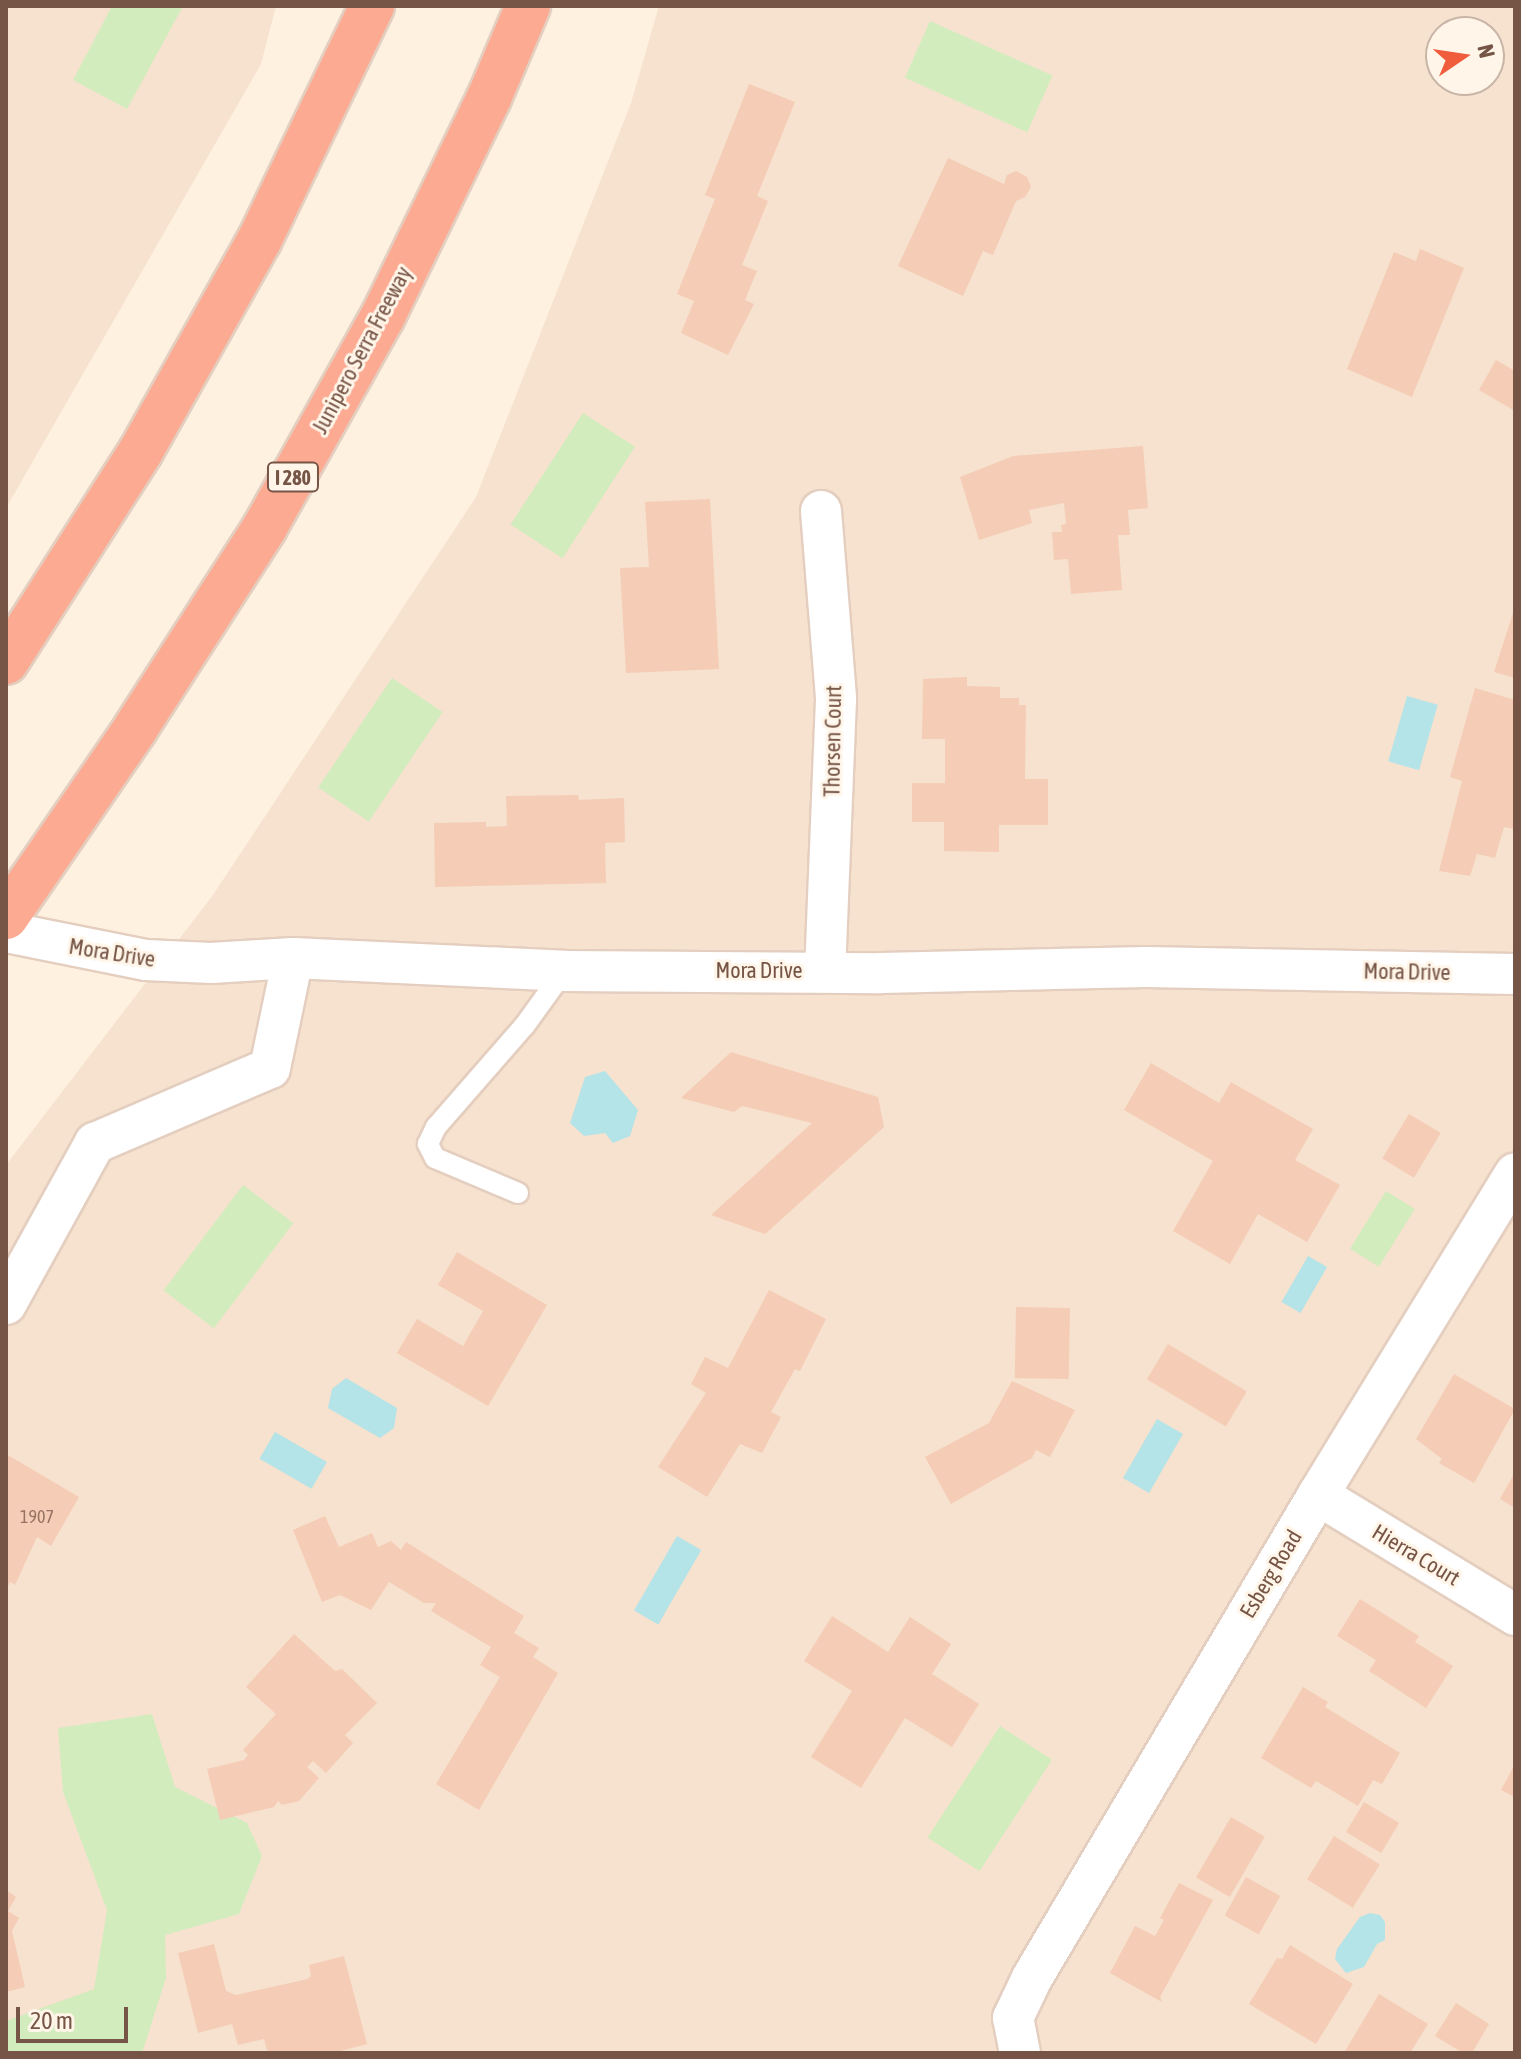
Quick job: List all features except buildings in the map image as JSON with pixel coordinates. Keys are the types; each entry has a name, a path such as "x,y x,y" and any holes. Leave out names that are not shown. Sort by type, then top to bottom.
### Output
{"highway":[{"path":"6,662 141,451 259,241 372,6"},
{"name":"Junipero Serra Freeway","path":"6,917 135,729 265,527 383,316 489,98 528,6"}],"street":[{"name":"Thorsen Court","path":"821,511 836,699 825,971"},
{"name":"Mora Drive","path":"6,932 146,960 211,963 293,958 564,971 881,973 1146,967 1515,974"},
{"path":"6,1304 95,1143 270,1068 293,958"},
{"name":"Esberg Road","path":"1020,2053 1013,2018 1032,1978 1318,1495 1515,1173"},
{"name":"Hierra Court","path":"1318,1495 1515,1615"}],"lane":[{"path":"518,1193 435,1158 428,1144 436,1127 525,1025 564,971"}],"shaded area":[{"path":"6,6 276,6 261,64 6,508"},
{"path":"659,6 1515,6 1515,2053 6,2053 6,1165 213,895 476,497 631,103"}],"green space":[{"path":"112,6 183,6 127,109 73,80"},
{"path":"930,21 1052,76 1027,132 905,78"},
{"path":"583,413 635,447 563,558 511,525"},
{"path":"392,678 443,712 369,822 318,787"},
{"path":"243,1185 293,1223 214,1328 164,1290"},
{"path":"1386,1191 1415,1209 1379,1267 1350,1249"},
{"path":"152,1714 175,1787 247,1823 262,1856 239,1914 165,1935 166,1978 142,2053 6,2053 6,2021 94,1989 107,1910 63,1792 58,1728"},
{"path":"1000,1726 1052,1760 980,1871 928,1838"}],"water":[{"path":"1407,696 1438,705 1419,770 1388,761"},
{"path":"605,1071 638,1110 630,1136 613,1143 605,1133 584,1136 570,1123 585,1077"},
{"path":"1308,1256 1327,1267 1301,1313 1282,1302"},
{"path":"346,1378 397,1408 394,1428 380,1438 328,1408 332,1389"},
{"path":"1157,1419 1183,1434 1149,1493 1123,1478"},
{"path":"275,1432 327,1462 311,1489 260,1459"},
{"path":"677,1536 701,1550 658,1624 634,1610"},
{"path":"1370,1913 1380,1915 1385,1922 1385,1940 1377,1944 1364,1967 1346,1973 1335,1959 1337,1949 1360,1917"}]}
